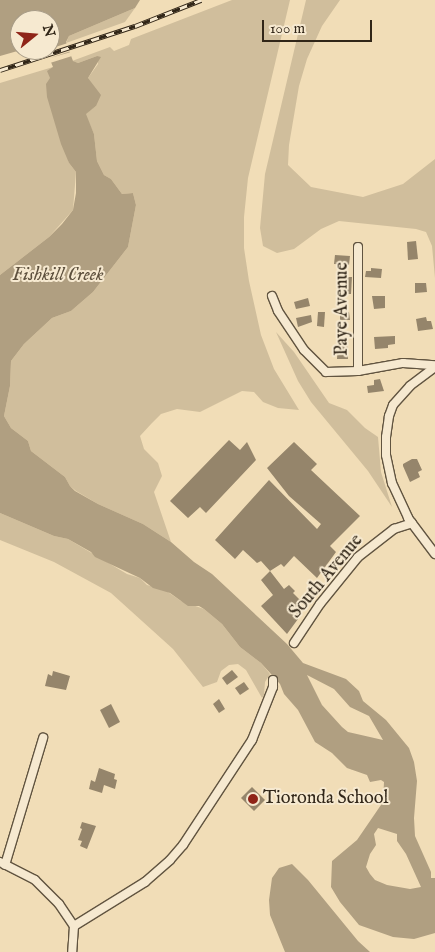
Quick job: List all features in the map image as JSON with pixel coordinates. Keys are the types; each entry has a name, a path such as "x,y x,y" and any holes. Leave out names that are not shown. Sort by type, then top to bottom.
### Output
{"street":[{"name":"Paye Avenue","path":"358,247 358,371"},
{"path":"272,296 291,331 323,370 337,373 403,363 435,366"},
{"path":"435,366 410,386 393,405 389,416 386,437 386,455 392,483 412,523 435,554"},
{"name":"South Avenue","path":"294,643 320,604 358,557 388,532 412,523"},
{"path":"74,926 145,882 183,846 252,740 273,688 273,680"},
{"path":"43,738 2,864 36,880 59,904 74,926 72,952"}],"shaded area":[{"path":"232,0 290,0 248,178 244,217 244,248 261,335 274,369 299,410 278,408 263,402 254,392 242,391 200,412 177,409 161,414 152,423 140,436 144,449 158,463 162,476 154,492 171,542 143,524 98,504 76,491 70,486 65,477 31,451 28,441 11,428 4,416 10,386 11,361 24,344 52,318 71,311 93,292 128,247 136,205 133,193 122,194 111,179 104,175 97,161 94,134 85,114 96,106 88,78 98,64 97,56 78,63 72,61 110,47 114,51 129,45 131,39"},
{"path":"306,0 340,0 322,26 307,59 299,86 289,145 288,165 311,187 363,197 403,184 435,159 435,278 432,246 426,232 416,229 339,221 321,229 294,249 277,253 263,246 260,228 265,174"},
{"path":"135,8 125,22 66,43 69,36"},
{"path":"53,67 50,78 69,163 76,172 73,210 49,237 0,275 0,83"},
{"path":"276,332 294,352 329,403 347,410 365,428 378,437 381,472 392,507 368,471 311,402 298,381"},
{"path":"0,513 54,536 68,539 127,574 140,578 147,585 165,590 181,601 204,609 222,624 240,647 261,663 270,674 265,682 262,698 246,670 238,664 229,665 221,671 217,682 203,687 173,649 111,593 54,562 0,540"}],"water":[{"name":"Fishkill Creek","path":"0,0 140,0 135,8 69,36 66,42 73,61 78,63 97,56 101,57 88,78 101,95 96,106 86,114 94,134 97,161 104,175 111,179 122,194 133,193 136,205 128,247 93,292 71,311 52,318 24,344 11,361 10,386 4,416 11,428 28,441 31,451 65,477 75,491 98,504 143,524 171,542 194,562 212,574 287,644 303,663 346,679 359,691 363,701 386,720 409,748 414,762 417,781 414,818 415,836 431,872 431,878 435,878 435,933 414,939 393,937 359,925 340,902 331,887 332,861 357,840 383,802 384,782 381,780 370,782 367,775 347,768 332,753 315,742 298,710 284,694 280,684 261,663 240,647 222,624 199,606 188,606 170,593 153,588 140,578 95,557 91,552 68,539 54,536 0,513 0,275 49,237 62,224 73,210 76,193 76,172 69,163 61,144 47,97 46,84 50,78 47,71 53,67 50,60 60,60 60,10 10,10 10,53 0,56","holes":["307,675 334,689 350,707 369,716 383,740 348,732 342,727 322,705","378,828 397,834 397,841 406,854 421,887 410,889 387,885 375,880 366,867 370,854 376,845 374,834"]},
{"path":"292,864 308,880 358,941 370,952 285,952 270,915 269,900 272,878 279,868"}],"pier":[{"path":"68,43 71,51 60,55 60,46"},
{"path":"71,52 72,56 60,60 60,55"}],"building":[{"path":"416,241 418,259 408,260 407,242"},
{"path":"335,255 350,256 349,265 334,264"},
{"path":"371,268 382,269 381,278 365,277 366,271 371,271"},
{"path":"342,277 352,277 351,294 340,294"},
{"path":"415,283 426,283 427,292 415,293"},
{"path":"372,296 385,296 385,308 374,309"},
{"path":"308,298 310,306 296,309 294,302"},
{"path":"318,312 325,312 324,327 317,326"},
{"path":"340,312 349,312 350,320 340,320"},
{"path":"311,315 312,322 298,327 296,318"},
{"path":"426,317 427,321 431,321 433,329 418,331 416,319"},
{"path":"395,336 395,344 388,345 388,348 375,349 374,337"},
{"path":"338,342 347,342 348,359 337,359"},
{"path":"380,379 384,391 368,393 367,386 374,385 374,380"},
{"path":"229,440 240,450 247,442 256,460 206,513 200,507 188,518 170,501"},
{"path":"294,442 317,464 311,470 360,516 330,546 336,552 317,578 294,556 284,567 281,564 270,571 261,561 257,563 243,550 235,559 215,540 269,480 317,529 321,524 289,496 267,468"},
{"path":"412,459 417,459 422,470 418,472 420,477 410,482 403,464"},
{"path":"270,571 284,589 289,585 295,591 293,593 301,601 297,605 302,610 296,616 298,619 287,634 261,606 273,595 261,580"},
{"path":"232,670 238,677 227,685 222,678"},
{"path":"53,671 70,676 66,690 45,686 48,674 52,676"},
{"path":"244,682 249,689 240,695 235,688"},
{"path":"219,699 225,709 219,713 213,704"},
{"path":"111,704 120,722 109,728 100,710"},
{"path":"99,768 115,774 114,779 117,780 115,789 104,785 102,793 89,789 91,780 95,782"},
{"name":"Tioronda School","path":"252,787 265,800 254,811 241,798"},
{"path":"82,822 96,826 87,849 80,846 82,841 78,840 82,829 80,828"}],"railway":[{"path":"0,70 135,26 201,0"}],"place":[{"name":"Tioronda School","path":"253,799"}]}
